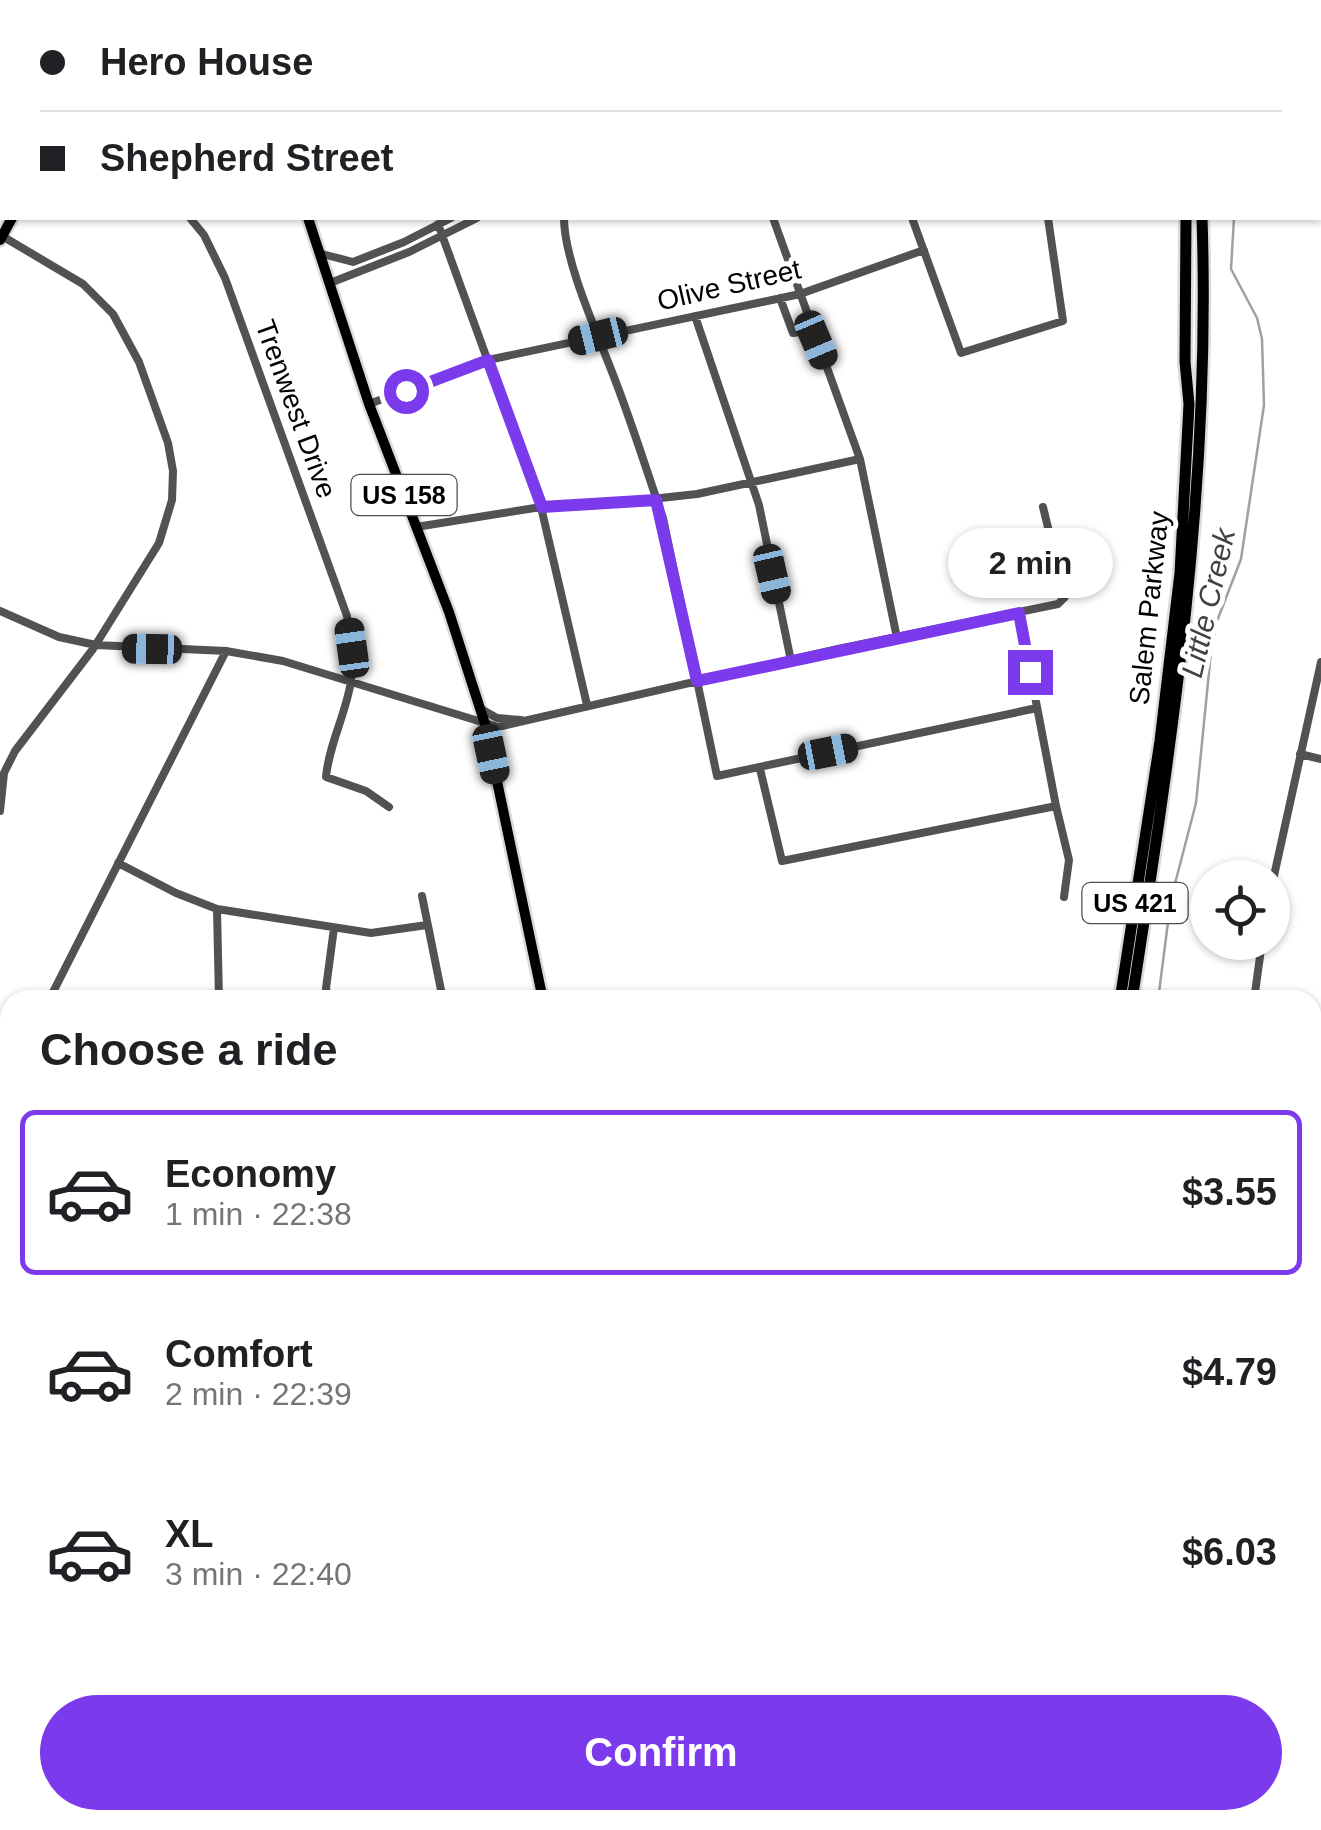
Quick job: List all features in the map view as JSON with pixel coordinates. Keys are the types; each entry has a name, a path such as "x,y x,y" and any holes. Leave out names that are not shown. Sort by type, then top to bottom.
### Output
{"highway":[{"name":"Salem Parkway","path":"1122,990 1162,727 1181,559 1188,404 1186,220"},
{"name":"Salem Parkway","path":"1134,990 1176,714 1194,546 1204,362 1202,220"}],"main road":[{"name":"US 158","path":"309,220 369,404 450,612 485,724 542,990"}],"street":[{"name":"Trenwest Drive","path":"192,220 225,278 347,616 352,648 351,683 327,760 326,776 366,792 388,807"},
{"path":"322,254 353,262 446,220"},
{"path":"330,283 383,263 473,220"},
{"path":"564,220 567,245 656,500 716,776 1037,708"},
{"path":"774,220 860,458 897,638"},
{"path":"913,220 961,353 1064,321 1048,220"},
{"path":"438,224 542,507 587,704"},
{"path":"0,810 2,772 96,645 165,529 173,471 168,443 140,362 113,314 84,284 1,238"},
{"name":"Olive Street","path":"369,404 488,360 800,294 924,250"},
{"path":"780,298 793,333 812,330"},
{"path":"695,316 752,480 791,660"},
{"path":"416,528 542,507 697,494 860,458"},
{"path":"0,611 58,637 96,645 226,650 282,661 498,726 1058,604 1065,597 1044,507"},
{"path":"1019,613 1069,860 1064,897"},
{"path":"53,990 226,650"},
{"path":"1277,860 1321,662"},
{"path":"479,708 497,718 521,720"},
{"path":"1300,754 1321,759"},
{"path":"760,768 782,861 1056,806"},
{"path":"118,863 217,909 371,933 426,925"},
{"path":"422,896 441,990"},
{"path":"217,909 219,990"},
{"path":"326,990 334,928"},
{"path":"1255,990 1260,960"}],"waterway":[{"name":"Little Creek","path":"1159,990 1171,899 1196,803 1211,652 1217,621 1241,559 1264,405 1262,339 1257,318 1231,269 1234,220"}],"route":[{"path":"406,391 488,360 542,507 656,500 697,681 1019,613 1030,672"}]}
